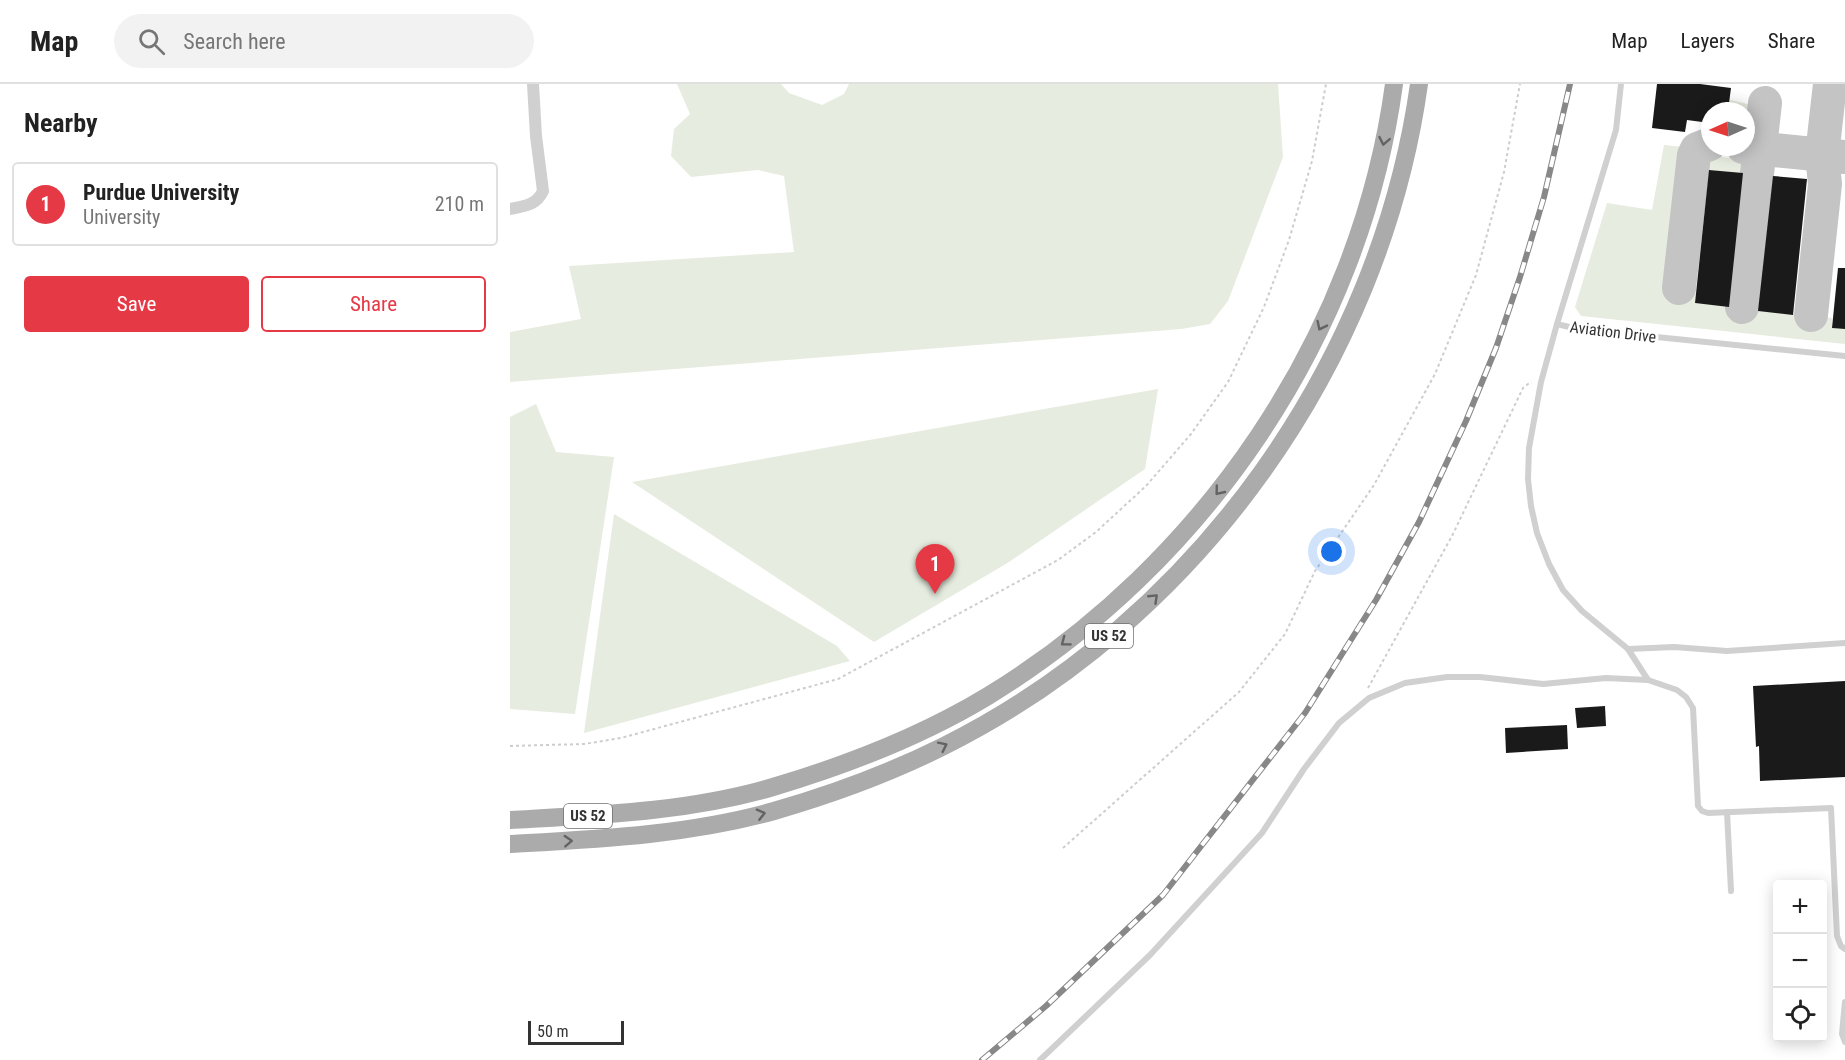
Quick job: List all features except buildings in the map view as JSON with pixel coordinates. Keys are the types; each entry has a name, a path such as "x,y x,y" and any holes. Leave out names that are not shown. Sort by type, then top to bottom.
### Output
{"main road":[{"name":"US 52","path":"510,820 625,813 703,803 771,787 850,762 935,724 986,697 1037,663 1090,623 1142,576 1190,527 1231,476 1271,419 1302,365 1332,303 1357,237 1379,166 1394,84"},
{"name":"US 52","path":"510,844 670,832 774,811 855,785 945,746 1048,684 1098,646 1153,599 1203,547 1246,496 1289,434 1323,376 1354,312 1380,244 1402,171 1419,84"}],"street":[{"path":"510,210 533,204 540,198 543,191 536,136 533,84"}],"lane":[{"name":"Aviation Drive","path":"1621,84 1616,130 1557,324 1577,329 1845,356"},
{"path":"1557,324 1541,382 1529,448 1528,480 1537,532 1549,564 1563,590 1582,611 1628,649 1648,680"},
{"path":"1628,649 1674,647 1727,651 1845,643"},
{"path":"1040,1060 1150,956 1262,833 1304,769 1339,723 1369,698 1405,683 1447,677 1480,677 1543,684 1606,678 1648,680 1677,690 1686,697 1693,708 1698,806 1702,811 1708,813 1831,808 1837,936 1841,946 1845,949"},
{"path":"1727,812 1731,891"},
{"path":"1845,1002 1842,1034 1845,1042"}],"path":[{"path":"510,746 584,744 621,738 838,679 1058,560 1095,532 1146,486 1191,434 1228,382 1264,307 1289,240 1312,161 1326,84"},
{"path":"1063,848 1239,692 1285,634 1316,571 1374,485 1435,374 1476,275 1504,172 1520,84"},
{"path":"1369,698 1368,688 1452,536 1523,388 1528,384 1541,382"}],"shaded area":[{"path":"677,84 781,84 789,93 822,105 844,94 849,84 1278,84 1283,157 1228,301 1210,324 1181,329 510,382 510,332 581,319 569,266 794,252 784,176 758,170 691,177 671,156 674,129 690,114"},
{"path":"1664,145 1683,147 1686,154 1673,288 1696,290 1695,303 1832,318 1832,328 1845,329 1845,344 1581,316 1575,307 1607,203 1652,210"},
{"path":"1715,156 1743,160 1749,172 1748,187 1741,188 1742,173 1701,171 1700,165 1707,158"},
{"path":"1158,389 1145,469 1009,562 874,642 632,482"},
{"path":"536,404 556,452 614,457 575,714 510,709 510,417"},
{"path":"614,514 837,646 850,661 584,733"}],"taxiway":[{"path":"1811,315 1825,184 1822,155 1830,84"},
{"path":"1742,307 1765,103"},
{"path":"1679,288 1694,155 1697,149 1701,147"},
{"path":"1755,148 1845,157"}],"railway":[{"path":"982,1060 1046,1006 1163,895 1305,713 1376,600 1419,522 1466,421 1496,348 1544,197 1570,84"}],"place":[{"name":"Purdue University","path":"935,594"}]}
